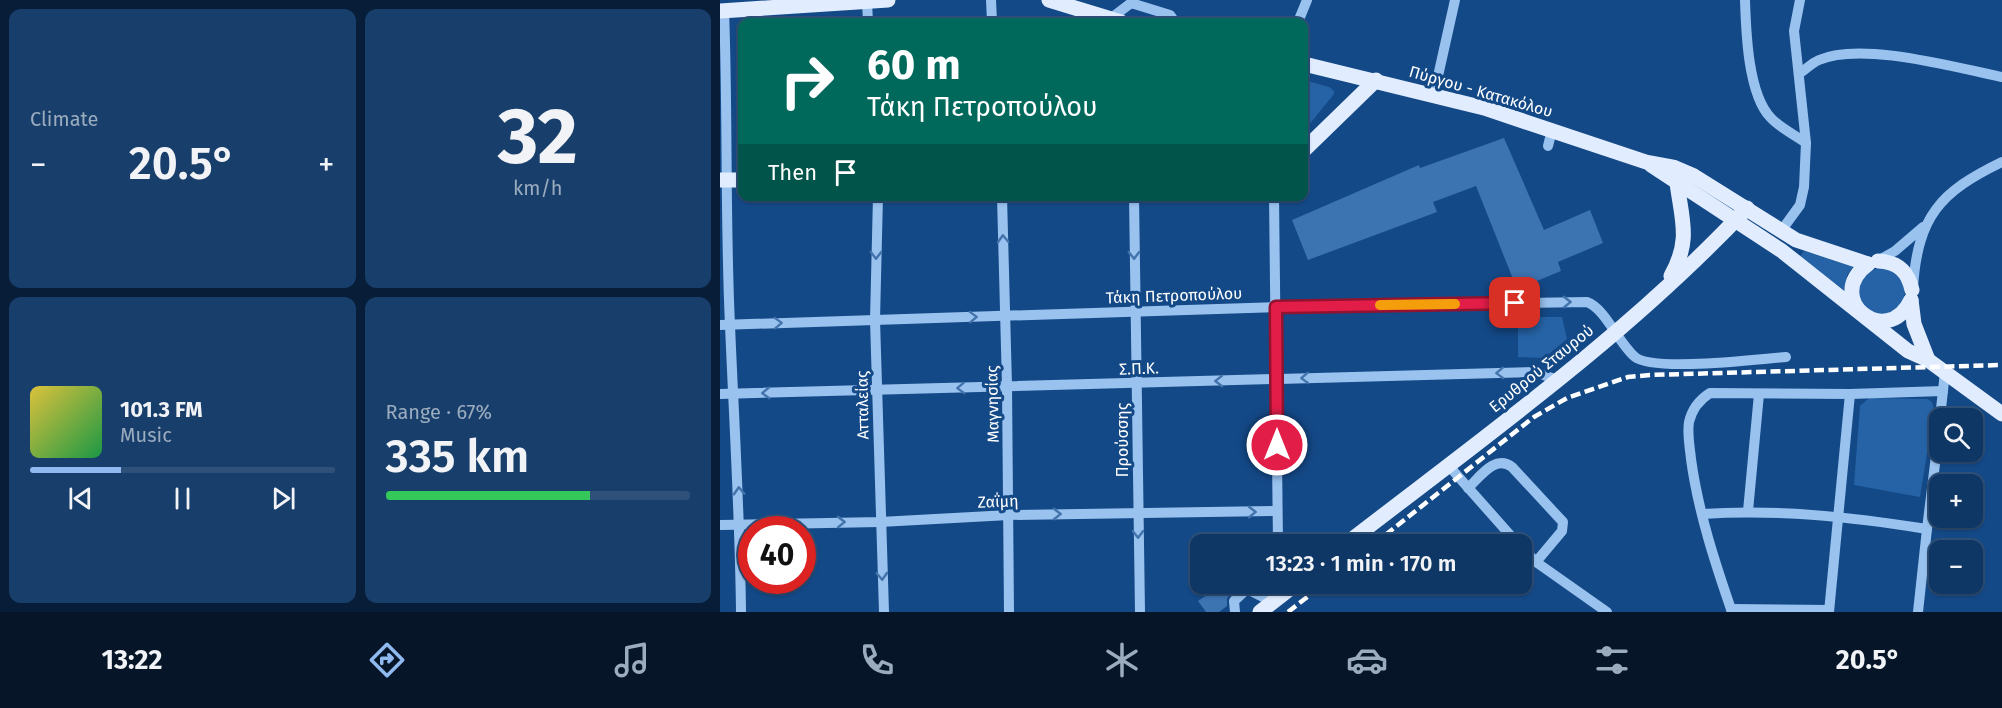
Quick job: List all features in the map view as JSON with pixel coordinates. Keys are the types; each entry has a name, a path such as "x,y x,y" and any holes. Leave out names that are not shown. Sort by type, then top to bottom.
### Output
{"main road":[{"path":"722,10 775,4 888,0"},
{"path":"1058,1 1106,18"},
{"name":"Πύργου - Κατακόλου","path":"1308,65 1434,94 1646,162 1673,167 1694,176 1908,351 1928,360 2002,414"},
{"path":"1308,146 1376,80"},
{"name":"Πύργου - Κατακόλου","path":"1646,162 1677,183 1796,240 1873,262 1898,265 1905,272 1912,295 1914,324 1928,360"},
{"path":"1662,291 1679,262 1685,234 1677,183"},
{"name":"Ερυθρού Σταυρού","path":"1359,534 1557,380 1662,291 1742,214"},
{"name":"Πύργου - Κατακόλου","path":"1873,262 1860,270 1852,288 1857,308 1864,315 1872,320 1891,320 1900,316 1912,295"},
{"path":"1260,612 1277,594"}],"street":[{"path":"991,0 992,18"},
{"path":"1300,18 1307,0"},
{"path":"1434,94 1455,0"},
{"path":"1745,0 1751,64 1763,108 1772,119 1806,143"},
{"path":"1781,231 1800,205 1804,187 1806,143 1794,31 1800,0"},
{"path":"867,2 868,18"},
{"path":"1118,18 1131,3 1170,15 1172,18"},
{"path":"722,10 725,325 734,394 740,516"},
{"path":"1800,73 1819,60 1854,53 1879,54 2002,77"},
{"path":"1548,146 1552,130"},
{"path":"1873,262 1895,251 1926,224 1940,203 1952,191 2002,162"},
{"name":"Ατταλείας","path":"878,201 875,320 884,612"},
{"name":"Μαγνησίας","path":"1002,201 1010,612"},
{"name":"Προύσσης","path":"1134,201 1140,612"},
{"path":"1274,201 1278,534"},
{"path":"1912,295 1915,260 1926,224"},
{"name":"Τάκη Πετροπούλου","path":"725,325 1276,307 1587,302 1598,308 1614,332 1635,356 1651,363 1786,357"},
{"name":"Σ.Π.Κ.","path":"720,394 1536,372 1557,380"},
{"path":"1941,408 1945,372"},
{"path":"1850,394 1829,611 1732,610 1694,482 1689,423 1695,405 1710,393 1850,394 1943,391"},
{"path":"1748,511 1759,394"},
{"path":"1468,488 1494,464 1504,462 1512,467 1563,522 1562,531 1536,562"},
{"path":"1918,612 1935,462"},
{"path":"1448,465 1509,534"},
{"name":"Ζαΐμη","path":"816,523 1009,515 1277,511"},
{"path":"1702,514 1748,511 1838,515 1927,529"},
{"name":"Ζαΐμη","path":"720,525 738,524"},
{"path":"1532,558 1607,612"},
{"path":"741,594 741,612"},
{"path":"1235,612 1233,601 1242,594"}],"shaded area":[{"path":"1308,81 1329,87 1334,94 1308,126"},
{"path":"1804,251 1853,267 1847,275 1844,290 1799,258"},
{"path":"1882,268 1898,275 1905,291 1898,307 1882,314 1866,307 1859,291 1866,275"},
{"path":"1518,317 1562,317 1567,339 1544,358 1518,357"},
{"path":"1869,398 1927,399 1932,402 1934,408 1929,408 1929,441 1920,497 1854,485 1860,406"}],"building":[{"path":"1504,138 1544,230 1590,210 1603,243 1558,262 1561,271 1517,289 1476,186 1433,202 1437,212 1308,260 1292,220 1419,165 1420,168"},
{"path":"1208,594 1231,594 1227,598 1227,606 1219,612 1206,612 1198,601"}],"railway":[{"path":"1387,534 1534,417 1567,398 1628,377 2002,365"},
{"path":"1288,612 1311,594"}],"slow traffic":[{"path":"1380,305 1455,304"}],"route":[{"path":"1277,445 1276,307 1515,303"}]}
